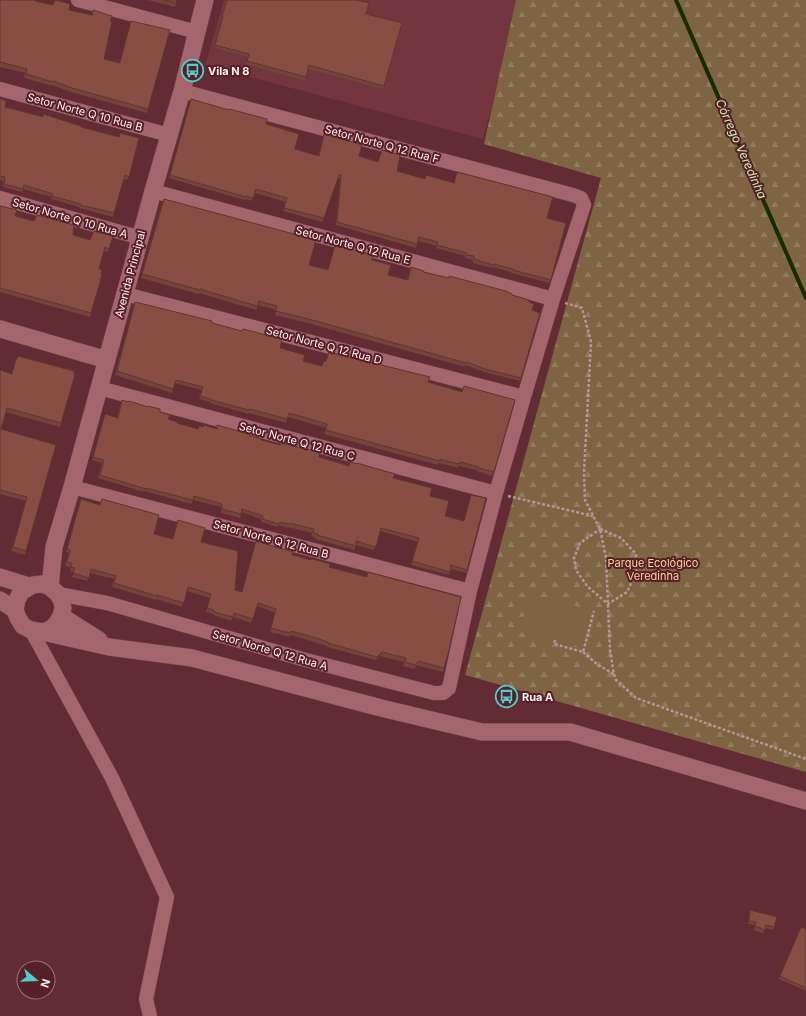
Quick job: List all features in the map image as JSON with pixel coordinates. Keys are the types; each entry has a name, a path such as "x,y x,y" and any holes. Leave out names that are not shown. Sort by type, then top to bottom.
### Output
{"street":[{"path":"78,0 196,32"},
{"name":"Avenida Principal","path":"37,631 51,629 57,623 49,596 54,547 72,487 206,0"},
{"name":"Setor Norte Q 10 Rua B","path":"0,89 169,135"},
{"name":"Setor Norte Q 12 Rua F","path":"182,91 581,198 584,205 553,299"},
{"name":"Setor Norte Q 12 Rua E","path":"153,192 553,299"},
{"name":"Setor Norte Q 10 Rua A","path":"0,198 140,238"},
{"name":"Setor Norte Q 12 Rua D","path":"125,294 524,397"},
{"path":"470,591 496,493 553,299"},
{"path":"0,329 107,360"},
{"name":"Setor Norte Q 12 Rua C","path":"99,388 496,493"},
{"name":"Setor Norte Q 12 Rua B","path":"72,487 470,591"},
{"path":"0,577 49,596 109,647"},
{"name":"Setor Norte Q 12 Rua A","path":"49,596 107,603 302,659 434,693 443,693 449,688 470,591"},
{"name":"Avenida Principal","path":"15,610 16,600 21,592 49,596"},
{"path":"0,600 15,610 23,626 37,631 109,647 192,658 381,708 482,732 570,732 806,801"},
{"path":"37,631 112,778 167,897 146,999 150,1016"}],"path":[{"path":"553,299 582,308 591,342 584,472 585,500 600,529 606,558 610,651 616,680 636,698 806,759"},
{"path":"496,493 593,516"},
{"path":"600,529 580,543 574,558 576,570 587,586 608,604"},
{"path":"600,529 621,538 636,554 636,572 627,592 608,604"},
{"path":"583,652 594,611"},
{"path":"555,640 554,644 583,652 598,665 614,674"}],"shaded area":[{"path":"224,0 520,0 483,139 205,65"}],"green space":[{"name":"Parque Ecológico Veredinha","path":"516,0 806,0 806,772 465,675 601,178 484,144"},
{"path":"530,594 594,611 583,648 520,631"}],"building":[{"path":"0,0 35,0 53,5 55,0 70,4 69,10 92,15 93,10 112,16 104,59 120,63 131,21 170,30 148,109 26,74 27,69 0,62"},
{"path":"164,0 177,0 176,3"},
{"path":"227,0 357,0 369,3 366,14 402,23 384,86 309,65 306,77 247,61 249,54 215,45"},
{"path":"0,99 6,101 5,107 43,117 43,114 81,127 119,137 120,133 139,138 129,177 125,175 114,213 80,205 81,204 52,196 53,194 24,185 23,189 4,184 5,177 0,176"},
{"path":"191,99 267,119 266,124 299,134 295,149 319,156 324,134 362,145 359,156 378,162 382,150 400,155 397,171 425,179 426,175 454,183 457,172 553,197 547,218 566,223 551,280 474,259 474,256 466,255 467,253 437,245 438,242 419,237 417,244 337,222 341,175 339,175 324,218 284,208 287,198 256,189 253,198 246,197 170,175"},
{"path":"164,199 316,240 309,265 328,270 335,245 373,255 372,260 391,265 388,275 408,280 411,267 424,271 423,272 449,278 449,276 506,291 512,295 529,300 529,302 534,304 532,310 540,313 521,378 276,311 277,306 259,301 257,306 142,274"},
{"path":"0,206 17,210 15,216 34,221 37,215 74,225 73,235 90,240 94,231 113,236 109,249 105,247 99,269 102,270 102,275 91,313 0,288"},
{"path":"135,302 212,321 212,323 242,331 243,329 282,339 280,348 305,355 303,361 322,366 324,361 326,361 329,352 430,377 428,382 462,392 464,386 515,400 494,472 460,462 459,464 440,459 440,461 326,430 327,424 289,413 287,419 211,400 200,396 203,387 176,380 173,389 117,371"},
{"path":"18,356 74,371 75,375 61,423 7,408 1,429 56,445 26,551 13,547 27,497 0,490 0,370 12,374"},
{"path":"122,400 160,409 160,412 170,415 168,419 198,429 199,426 203,427 204,425 217,429 217,425 242,432 261,440 319,452 319,457 349,466 350,462 357,463 395,474 393,478 432,488 430,496 449,501 445,516 464,521 471,495 486,498 467,570 451,565 450,572 412,561 419,538 381,528 376,547 356,541 356,546 317,535 318,534 313,533 314,529 289,523 280,522 279,524 262,519 263,516 242,509 241,514 222,509 222,504 194,496 193,500 146,489 100,475 104,460 93,457 105,414 118,418"},
{"path":"81,499 100,505 102,499 159,515 154,534 173,539 178,520 205,528 201,542 238,551 235,590 242,592 256,541 293,552 292,555 330,564 329,567 367,577 368,572 461,597 444,668 418,661 416,665 405,662 406,658 382,652 377,657 328,643 313,637 291,631 290,633 271,628 276,609 258,603 253,619 234,613 233,617 214,612 214,610 207,608 211,594 188,587 184,603 114,583 116,576 91,569 89,578 73,573 75,568 71,567 72,563 67,562 70,550 67,549"},
{"path":"750,910 777,917 774,927 766,925 765,930 755,926 756,922 749,921"},
{"path":"801,927 806,929 806,988 780,976"}],"waterway":[{"name":"Córrego Veredinha","path":"676,0 806,298"}],"place":[{"name":"Vila N 8","path":"192,71"},
{"name":"Rua A","path":"507,697"}]}
